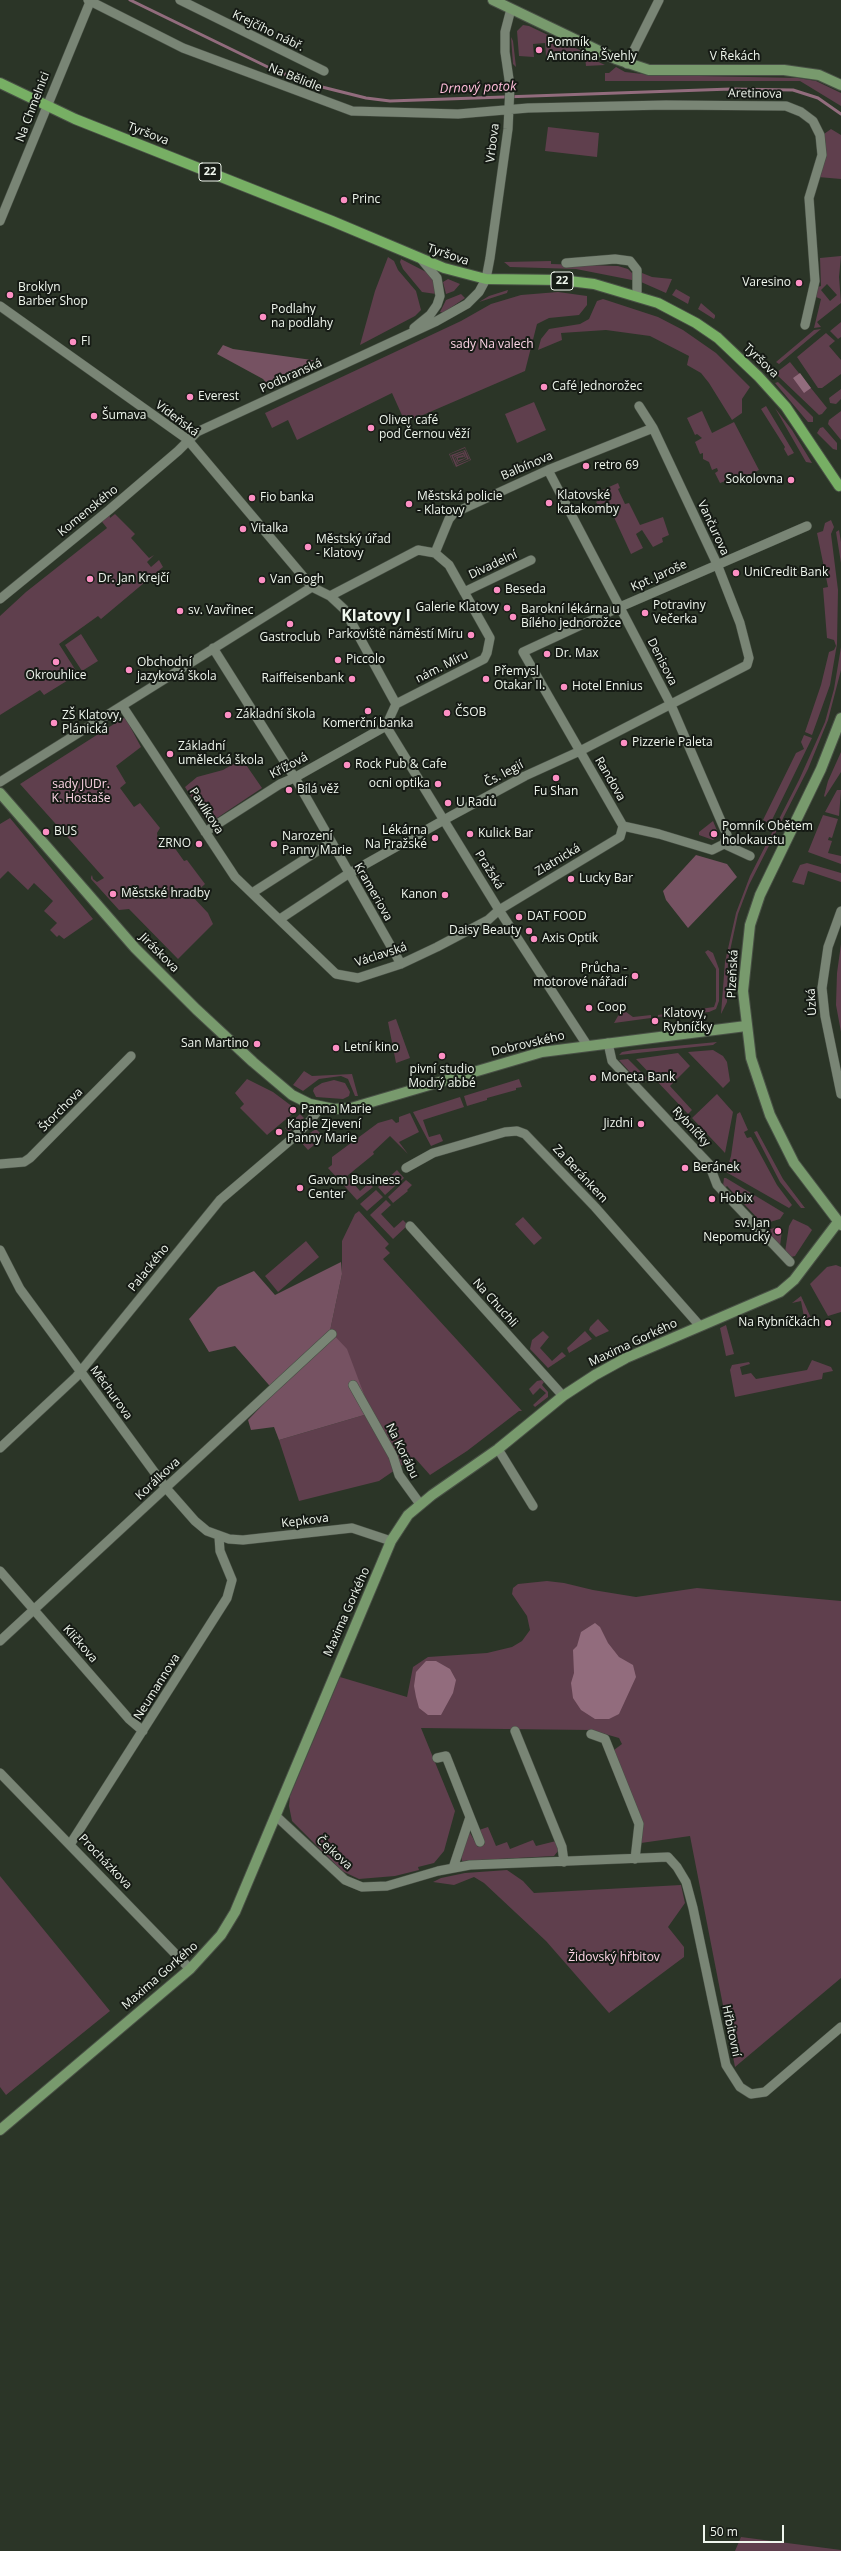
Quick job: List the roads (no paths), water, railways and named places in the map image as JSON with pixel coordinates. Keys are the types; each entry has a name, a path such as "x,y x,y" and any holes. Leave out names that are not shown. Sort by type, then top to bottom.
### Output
{"main road":[{"name":"Tyršova","path":"0,82 48,107 332,221 422,260 458,273 486,279 584,282 637,295 696,323 718,338 786,407 822,456 840,487"}],"street":[{"name":"Krejčího nábř.","path":"180,0 324,71"},
{"name":"V Řekách","path":"493,0 626,64 661,70 784,70 819,75 841,85"},
{"path":"626,64 659,0"},
{"name":"Na Chmelnici","path":"0,221 48,107 52,90 89,1"},
{"name":"Na Bělidle","path":"89,1 183,48 352,111 458,114 509,109"},
{"name":"Vrbova","path":"486,279 509,109 510,86 505,52 505,32 511,9"},
{"name":"Aretinova","path":"509,109 682,105 786,106 801,112 813,121 820,135 822,155 809,198 815,281 805,325"},
{"path":"566,263 615,259 630,261 637,270 637,295"},
{"name":"Podbranská","path":"405,335 430,315 438,304 440,296 437,278 422,260"},
{"name":"Podbranská","path":"187,439 204,428 405,335 467,304 479,292 486,279"},
{"name":"Vídeňská","path":"0,306 187,439 312,587 330,596"},
{"name":"Vančurova","path":"639,406 653,428 717,564 740,623 749,658 747,665"},
{"name":"Balbínova","path":"435,553 449,519 454,513 548,470 653,428"},
{"name":"Komenského","path":"0,599 106,513 178,451 187,439"},
{"name":"Denisova","path":"548,470 671,705 727,831 724,844"},
{"name":"Kpt. Jaroše","path":"523,652 620,607 807,526"},
{"path":"386,726 396,704 344,609 330,596 418,550 435,553"},
{"name":"nám. Míru","path":"396,704 484,659 487,654 490,638 449,565 435,553"},
{"name":"Divadelní","path":"464,592 532,560"},
{"path":"0,782 123,707 213,648 312,587"},
{"name":"Krameriova","path":"213,648 294,778 330,843 401,964"},
{"name":"Randova","path":"523,652 623,826"},
{"name":"Čs. legií","path":"280,919 348,874 444,820 525,776 580,751 747,665"},
{"name":"Pavlíkova","path":"123,707 235,877 280,919"},
{"name":"Plzeňská","path":"840,1222 794,1163 780,1136 762,1093 751,1058 743,991 746,954 754,914 766,880 821,769 841,718"},
{"name":"Křížová","path":"205,832 280,784 294,778 386,726"},
{"name":"Pražská","path":"386,726 499,910 587,1046"},
{"name":"Jiráskova","path":"0,793 112,924 196,1009 292,1095 321,1107"},
{"path":"623,826 659,834 708,849 717,849 724,844 750,856"},
{"name":"Zlatnická","path":"499,910 620,837 623,826"},
{"path":"252,893 330,843"},
{"name":"Václavská","path":"280,919 293,934 336,974 358,978 401,964 488,920 499,910"},
{"name":"Úzká","path":"841,910 828,947 822,988 825,1016 841,1094"},
{"name":"Dobrovského","path":"321,1107 352,1108 506,1061 542,1052 746,1026"},
{"name":"Rybníčky","path":"608,1043 612,1061 709,1164 718,1185 790,1262"},
{"name":"Štorchova","path":"0,1164 27,1160 131,1056"},
{"name":"Palackého","path":"0,1448 80,1371 220,1200 299,1132 321,1107"},
{"name":"Za Beránkem","path":"406,1168 433,1153 498,1134 517,1131 525,1134 595,1207 700,1326"},
{"name":"Maxima Gorkého","path":"0,2130 190,1969 221,1935 235,1912 391,1541 408,1515 420,1504 498,1449 564,1396 614,1364 761,1301 785,1288 807,1264 840,1222"},
{"name":"Na Chuchli","path":"410,1226 564,1396"},
{"name":"Měchurova","path":"0,1250 3,1265 166,1488 195,1521 219,1537"},
{"name":"Korálkova","path":"0,1641 332,1334"},
{"name":"Na Korábu","path":"353,1385 393,1456 399,1475 420,1504"},
{"path":"498,1449 533,1506"},
{"name":"Kepkova","path":"219,1537 243,1540 352,1528 391,1541"},
{"name":"Neumannova","path":"70,1843 143,1731 232,1588 230,1572 220,1551 219,1537"},
{"name":"Kličkova","path":"0,1571 129,1719 143,1731"},
{"path":"515,1731 562,1847 564,1862"},
{"path":"591,1734 605,1739 639,1824 635,1859"},
{"path":"437,1758 446,1756 480,1842"},
{"name":"Procházkova","path":"0,1773 70,1843 190,1969"},
{"name":"Čejkova","path":"276,1816 345,1880 358,1886 372,1888 387,1886 453,1868 668,1857"},
{"path":"453,1868 470,1817"},
{"name":"Hřbitovní","path":"668,1857 678,1867 686,1882 693,1908 726,2065 740,2087 751,2094 765,2092 841,2027"}],"waterway":[{"name":"Drnový potok","path":"130,0 276,71 322,87 366,98 390,101 731,89 793,90 818,98 841,114"}],"place":[{"name":"Pomník Antonína Švehly","path":"539,50"},
{"name":"Princ","path":"344,200"},
{"name":"Varesino","path":"799,283"},
{"name":"Broklyn Barber Shop","path":"10,295"},
{"name":"Podlahy na podlahy","path":"263,317"},
{"name":"FI","path":"73,342"},
{"name":"Café Jednorožec","path":"544,387"},
{"name":"Everest","path":"190,397"},
{"name":"Šumava","path":"94,416"},
{"name":"Oliver café pod Černou věží","path":"371,428"},
{"name":"retro 69","path":"586,466"},
{"name":"Sokolovna","path":"791,480"},
{"name":"Fio banka","path":"252,498"},
{"name":"Klatovské katakomby","path":"549,503"},
{"name":"Městská policie - Klatovy","path":"409,504"},
{"name":"Vitalka","path":"243,529"},
{"name":"Městský úřad - Klatovy","path":"308,547"},
{"name":"UniCredit Bank","path":"736,573"},
{"name":"Dr. Jan Krejčí","path":"90,579"},
{"name":"Van Gogh","path":"262,580"},
{"name":"Beseda","path":"497,590"},
{"name":"Galerie Klatovy","path":"507,608"},
{"name":"sv. Vavřinec","path":"180,611"},
{"name":"Potraviny Večerka","path":"645,613"},
{"name":"Barokní lékárna u Bílého jednorožce","path":"513,617"},
{"name":"Gastroclub","path":"290,624"},
{"name":"Parkoviště náměstí Míru","path":"471,635"},
{"name":"Dr. Max","path":"547,654"},
{"name":"Piccolo","path":"338,660"},
{"name":"Okrouhlice","path":"56,662"},
{"name":"Obchodní jazyková škola","path":"129,670"},
{"name":"Raiffeisenbank","path":"352,679"},
{"name":"Přemysl Otakar II.","path":"486,679"},
{"name":"Hotel Ennius","path":"564,687"},
{"name":"Komerční banka","path":"368,711"},
{"name":"ČSOB","path":"447,713"},
{"name":"Základní škola","path":"228,715"},
{"name":"ZŠ Klatovy, Plánická","path":"54,723"},
{"name":"Pizzerie Paleta","path":"624,743"},
{"name":"Základní umělecká škola","path":"170,754"},
{"name":"Rock Pub & Cafe","path":"347,765"},
{"name":"Fu Shan","path":"556,778"},
{"name":"ocni optika","path":"438,784"},
{"name":"Bílá věž","path":"289,790"},
{"name":"U Radů","path":"448,803"},
{"name":"BUS","path":"46,832"},
{"name":"Kulick Bar","path":"470,834"},
{"name":"Pomník Obětem holokaustu","path":"714,834"},
{"name":"Lékárna Na Pražské","path":"435,838"},
{"name":"ZRNO","path":"199,844"},
{"name":"Narození Panny Marie","path":"274,844"},
{"name":"Lucky Bar","path":"571,879"},
{"name":"Městské hradby","path":"113,894"},
{"name":"Kanon","path":"445,895"},
{"name":"DAT FOOD","path":"519,917"},
{"name":"Daisy Beauty","path":"529,931"},
{"name":"Axis Optik","path":"534,939"},
{"name":"Průcha - motorové nářadí","path":"635,976"},
{"name":"Coop","path":"589,1008"},
{"name":"Klatovy, Rybníčky","path":"655,1021"},
{"name":"San Martino","path":"257,1044"},
{"name":"Letní kino","path":"336,1048"},
{"name":"pivní studio Modrý abbé","path":"442,1056"},
{"name":"Moneta Bank","path":"593,1078"},
{"name":"Panna Marie","path":"293,1110"},
{"name":"Jizdni","path":"641,1124"},
{"name":"Kaple Zjevení Panny Marie","path":"279,1132"},
{"name":"Beránek","path":"685,1168"},
{"name":"Gavom Business Center","path":"300,1188"},
{"name":"Hobix","path":"712,1199"},
{"name":"sv. Jan Nepomucký","path":"778,1231"},
{"name":"Na Rybníčkách","path":"828,1323"}],"district":[{"name":"Klatovy I","path":"376,616"}],"park label":[{"name":"sady Na valech","path":"492,345"},
{"name":"sady JUDr. K. Hostaše","path":"81,792"},
{"name":"Židovský hřbitov","path":"614,1958"}]}
